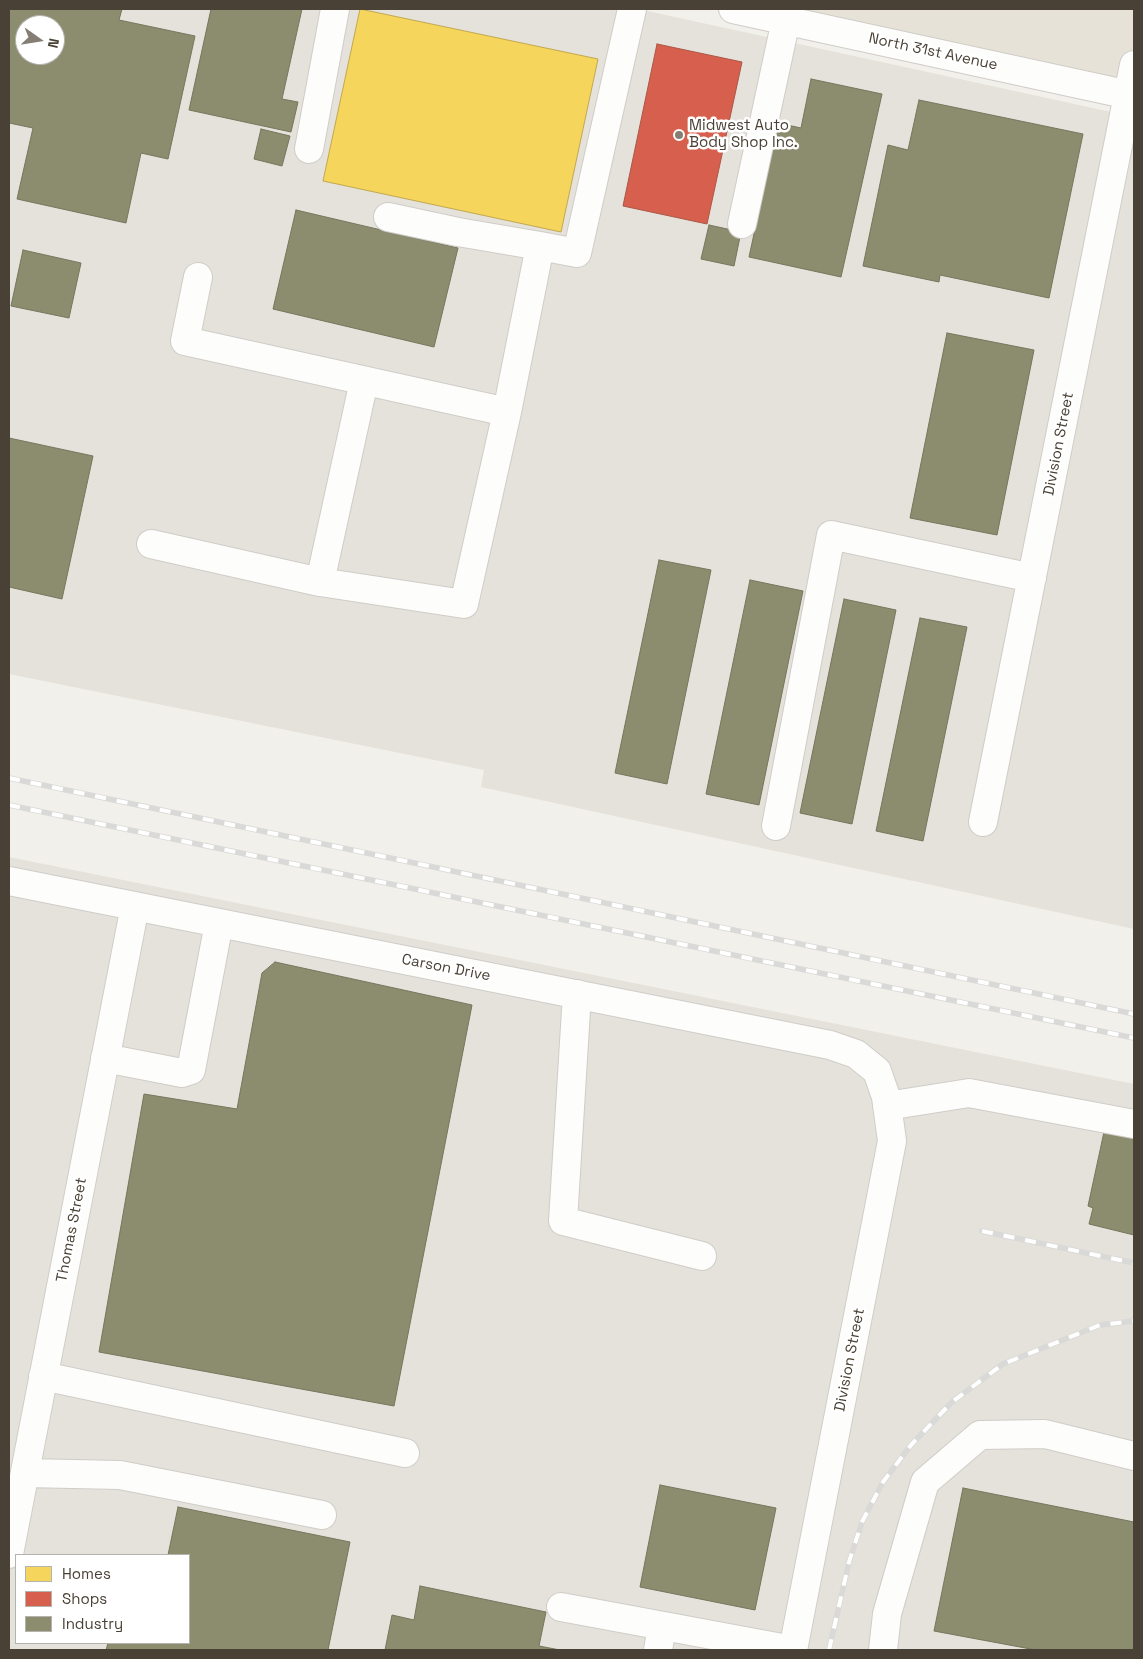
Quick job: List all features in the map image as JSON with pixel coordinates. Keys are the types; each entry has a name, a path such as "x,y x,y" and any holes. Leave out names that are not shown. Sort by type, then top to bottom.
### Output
{"street":[{"path":"309,149 335,9"},
{"path":"388,217 458,232 578,253 632,9"},
{"name":"North 31st Avenue","path":"733,9 1131,95"},
{"path":"742,224 786,20"},
{"name":"Division Street","path":"983,822 1131,95 1134,65"},
{"path":"151,544 320,582 464,604 507,412 540,246"},
{"path":"198,277 185,341 507,412"},
{"path":"320,582 364,381"},
{"path":"776,826 831,536 1032,578"},
{"name":"Carson Drive","path":"9,881 830,1044 856,1054 877,1071"},
{"name":"Thomas Street","path":"9,1554 135,906"},
{"path":"105,1058 182,1073 191,1070 219,923"},
{"path":"577,994 563,1222 702,1256"},
{"name":"Division Street","path":"793,1650 892,1141 887,1106 877,1071"},
{"path":"887,1106 970,1093 1134,1124"},
{"path":"43,1376 405,1453"},
{"path":"883,1650 887,1614 925,1482 980,1435 1045,1434 1134,1456"},
{"path":"25,1473 120,1475 322,1516"},
{"path":"561,1607 660,1638 793,1650"}],"shaded area":[{"path":"9,9 638,9 1134,117 1134,929 481,787 484,770 9,674"},
{"path":"733,9 1134,9 1134,96"},
{"path":"9,857 1134,1084 1134,1650 9,1650"}],"building: Homes":[{"path":"360,9 598,59 561,232 323,181"}],"building: Shops":[{"path":"657,44 742,62 707,224 623,206"}],"building: Industry":[{"path":"9,9 122,9 119,20 195,36 168,159 141,153 126,223 17,199 33,128 9,123"},
{"path":"211,9 302,9 282,99 298,102 291,132 189,110"},
{"path":"811,79 882,94 841,277 749,257 778,123 801,128"},
{"path":"919,100 1083,134 1049,298 940,275 939,282 863,266 888,145 908,150"},
{"path":"261,129 290,136 282,166 254,159"},
{"path":"296,210 458,248 434,347 273,309"},
{"path":"709,225 741,232 734,266 701,259"},
{"path":"23,250 81,263 69,318 11,306"},
{"path":"947,333 1034,350 997,535 910,518"},
{"path":"9,438 93,456 62,599 9,587"},
{"path":"659,560 711,570 667,784 615,773"},
{"path":"750,580 803,591 759,805 706,794"},
{"path":"844,599 896,610 852,824 800,813"},
{"path":"920,618 967,627 923,841 876,831"},
{"path":"275,962 472,1005 394,1406 99,1352 144,1094 237,1109 262,973"},
{"path":"1104,1132 1134,1138 1134,1235 1089,1224 1093,1208 1088,1206"},
{"path":"660,1485 776,1508 755,1610 640,1587"},
{"path":"963,1488 1134,1522 1134,1650 1036,1650 934,1631"},
{"path":"178,1507 350,1542 328,1650 106,1650 108,1644 190,1644 190,1554 168,1554"},
{"path":"420,1586 546,1612 539,1646 560,1650 385,1650 392,1615 414,1620"}],"railway":[{"path":"9,778 1134,1014"},
{"path":"9,805 1134,1038"},
{"path":"982,1231 1134,1263"},
{"path":"829,1650 849,1562 862,1522 883,1482 911,1445 952,1402 1003,1364 1100,1325 1134,1321"}],"place":[{"name":"Midwest Auto Body Shop Inc.","path":"679,135"}]}
